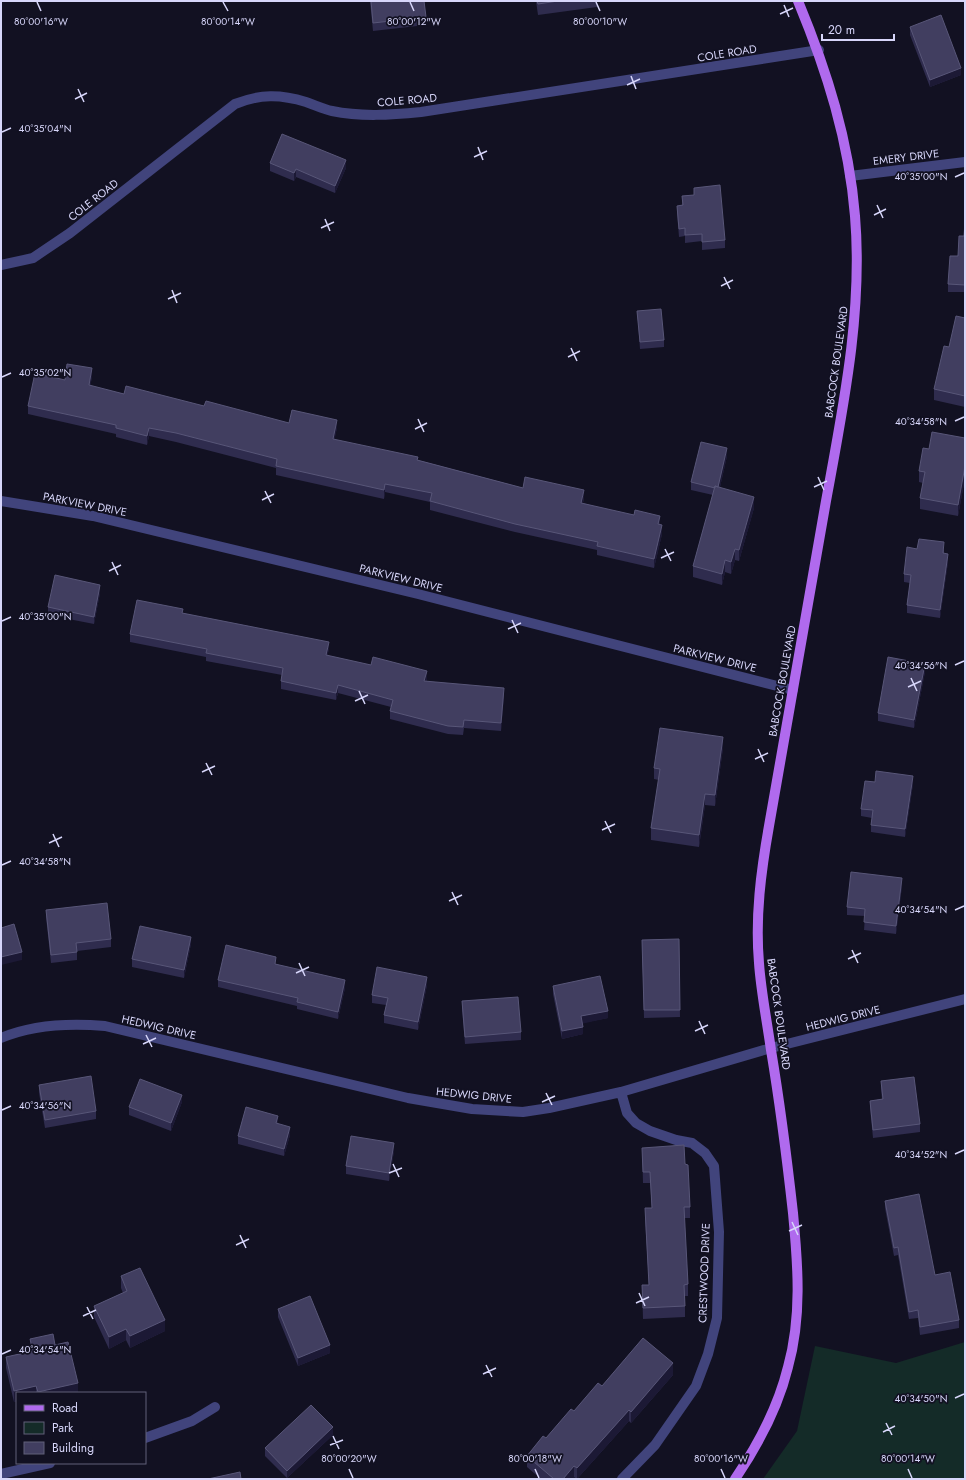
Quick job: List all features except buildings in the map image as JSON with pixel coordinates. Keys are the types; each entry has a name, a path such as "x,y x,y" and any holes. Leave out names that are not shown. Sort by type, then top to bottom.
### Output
{"main road":[{"name":"BABCOCK BOULEVARD","path":"735,1479 772,1417 789,1367 796,1320 798,1296 796,1242 788,1167 759,962 758,895 836,448 856,299 857,253 855,215 850,176 838,113 819,50 798,1"}],"street":[{"name":"COLE ROAD","path":"1,265 33,258 70,233 235,104 254,97 276,96 304,102 332,111 384,115 421,112 819,50"},
{"name":"EMERY DRIVE","path":"850,176 965,162"},
{"name":"PARKVIEW DRIVE","path":"1,501 93,516 418,594 793,690"},
{"name":"HEDWIG DRIVE","path":"1,1038 31,1028 54,1025 80,1024 105,1026 408,1098 478,1110 523,1112 621,1092 771,1048 965,999"},
{"name":"CRESTWOOD DRIVE","path":"621,1092 627,1113 636,1123 650,1131 676,1140 692,1143 705,1153 714,1166 719,1232 717,1318 708,1354 696,1386 655,1445 622,1479"},
{"path":"146,1438 192,1421 215,1407"},
{"path":"1,1474 46,1464"}],"green space":[{"path":"965,1342 965,1479 763,1479 797,1431 815,1346 896,1363"}]}
